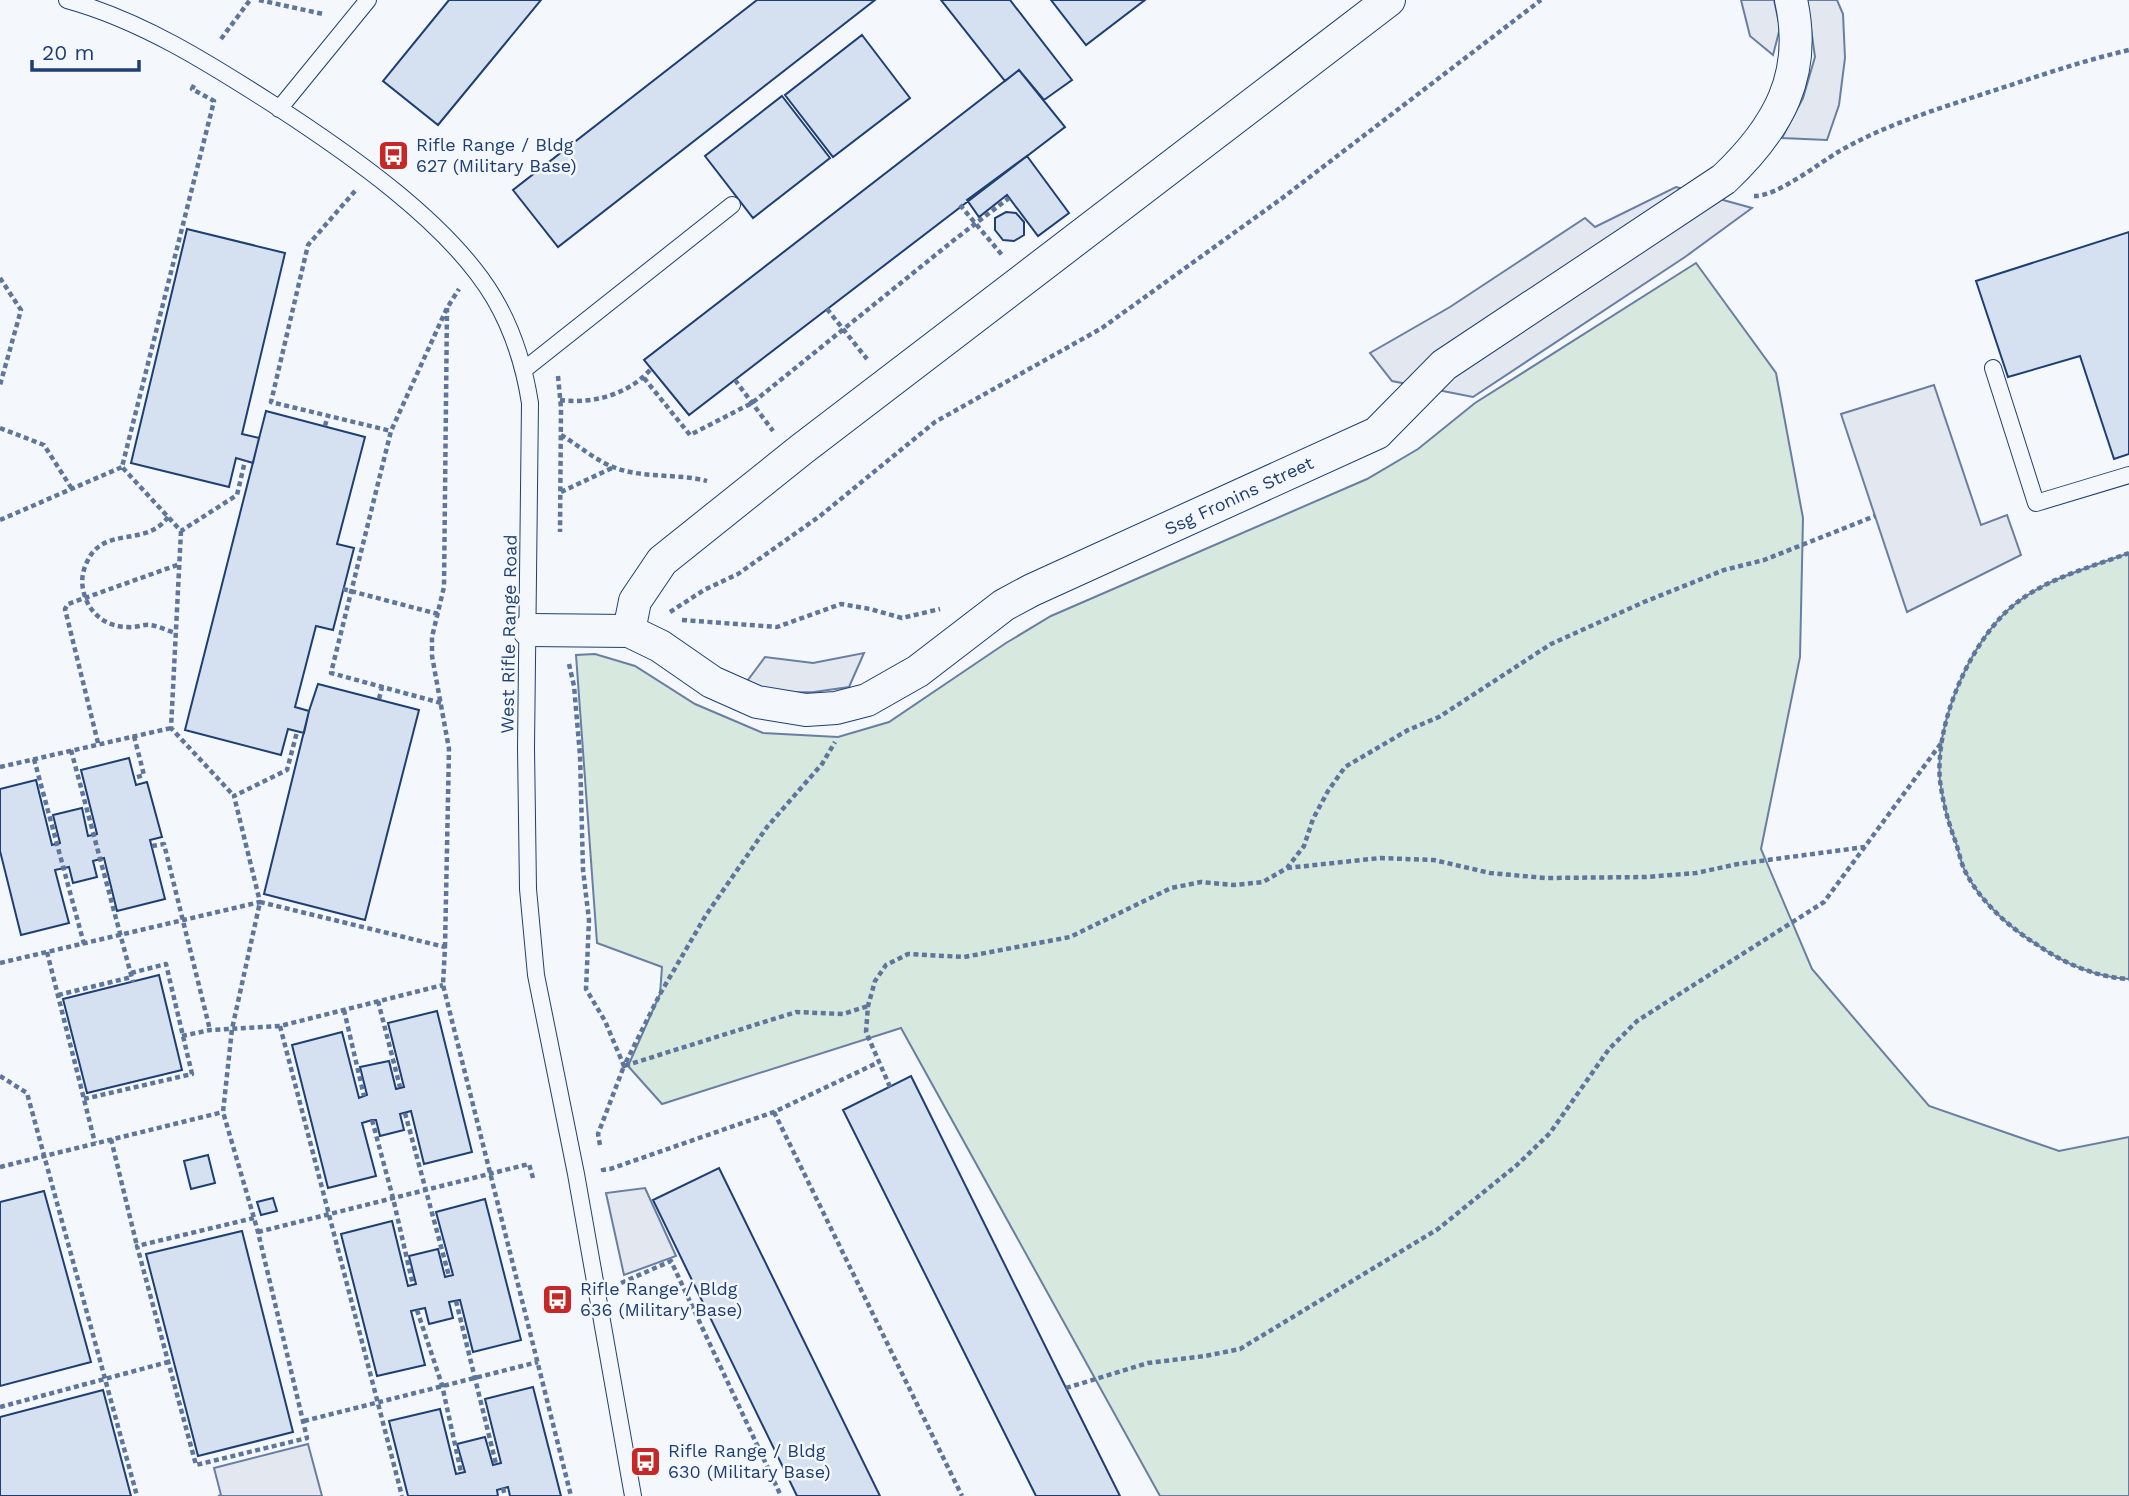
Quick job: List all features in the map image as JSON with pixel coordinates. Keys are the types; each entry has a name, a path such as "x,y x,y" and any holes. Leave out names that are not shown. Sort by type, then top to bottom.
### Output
{"street":[{"path":"629,631 635,601 662,561 792,457 1389,0"},
{"name":"Ssg Fronins Street","path":"529,630 629,631 660,646 712,682 758,702 806,710 867,700 918,671 1004,605 1032,590 1377,433 1444,365 1724,179 1745,160 1768,131 1783,105 1792,78 1797,48 1796,19 1791,0"}],"lane":[{"name":"West Rifle Range Road","path":"66,0 86,3 165,40 222,72 351,156 424,218 472,268 494,297 514,336 525,369 530,403 526,748 528,876 536,975 576,1174 633,1496"},
{"path":"279,109 368,0"},
{"path":"525,369 732,205"},
{"path":"1993,368 2036,503 2129,475"}],"path":[{"path":"221,39 250,0"},
{"path":"259,0 351,21"},
{"path":"629,631 660,618 704,590 738,574 820,516 934,422 1102,328 1281,199 1541,0"},
{"path":"1724,179 1741,195 1759,196 1778,188 1857,141 1895,124 2025,80 2129,50"},
{"path":"122,467 214,101 192,89 197,81"},
{"path":"370,173 308,245 271,402 391,431"},
{"path":"644,377 690,435 752,403 1009,198"},
{"path":"960,205 1022,281"},
{"path":"0,278 21,310 0,384"},
{"path":"441,703 331,673 391,431 447,308 444,587 432,637 432,656 441,703 449,749 443,985 571,1496"},
{"path":"827,309 887,384"},
{"path":"550,349 557,370 561,400 560,533"},
{"path":"561,400 590,402 611,396 644,377 651,369"},
{"path":"735,380 792,457"},
{"path":"325,426 328,415"},
{"path":"0,428 44,445 72,489"},
{"path":"561,435 613,467 636,473 689,476 718,484 735,502"},
{"path":"181,531 237,495 245,461"},
{"path":"0,520 122,467"},
{"path":"111,1139 196,1465 307,1438 258,1232 223,1111 232,1029 260,902 234,796 171,727 181,531 122,467"},
{"path":"561,492 613,467"},
{"path":"890,1087 866,1032 868,1006 875,981 886,965 908,954 964,957 1070,937 1171,888 1201,882 1234,885 1263,882 1287,868 1304,846 1318,810 1345,767 1408,730 1439,717 1551,645 1644,602 1724,570 1764,560 1875,516"},
{"path":"169,517 158,529 111,540 95,549 89,557 82,586 85,598 95,614 113,625 133,628 150,625 176,633"},
{"path":"2129,553 2042,585 2002,615 1972,656 1954,694 1942,742 1940,779 1946,815 1966,873 1997,915 2054,957 2086,971 2129,979"},
{"path":"98,743 65,610 68,604 180,564"},
{"path":"343,589 438,614"},
{"path":"660,618 777,627 841,604 870,608 902,618 947,608"},
{"path":"569,663 574,685 580,755 583,870 589,920 586,989 605,1021 624,1066"},
{"path":"379,699 382,687"},
{"path":"842,706 838,737 822,764 768,827 706,915 660,994 624,1066 598,1134 603,1170 774,1112 880,1062"},
{"path":"0,767 171,727"},
{"path":"234,796 287,770 297,732"},
{"path":"134,736 144,775 134,778"},
{"path":"1066,1388 1148,1363 1240,1349 1438,1229 1517,1166 1550,1133 1609,1049 1637,1021 1824,902 1942,742"},
{"path":"71,750 132,977"},
{"path":"34,759 84,944"},
{"path":"152,846 164,844 210,1030"},
{"path":"1287,868 1380,858 1434,860 1490,873 1546,878 1646,877 1696,873 1738,864 1865,847"},
{"path":"0,963 260,902 446,947"},
{"path":"47,952 95,1143"},
{"path":"58,995 132,977 166,964 192,1074 84,1099"},
{"path":"182,1036 210,1030 280,1026 443,985"},
{"path":"378,1001 400,1087"},
{"path":"624,1066 796,1012 844,1014 868,1006"},
{"path":"344,1010 364,1096"},
{"path":"280,1026 402,1496"},
{"path":"0,1076 27,1093 137,1496"},
{"path":"0,1167 223,1111"},
{"path":"774,1112 962,1496"},
{"path":"405,1113 449,1276"},
{"path":"372,1120 413,1285"},
{"path":"258,1232 529,1164 533,1178"},
{"path":"137,1246 254,1218"},
{"path":"597,1290 624,1282 671,1261 781,1496"},
{"path":"456,1301 496,1464"},
{"path":"417,1310 442,1385 461,1472"},
{"path":"0,1407 168,1362"},
{"path":"304,1421 537,1362"},
{"path":"503,1489 505,1496"}],"shaded area":[{"path":"1741,0 1774,0 1780,28 1773,55 1750,36"},
{"path":"1807,0 1837,0 1843,14 1845,58 1839,105 1827,140 1782,138 1803,98 1815,57"},
{"path":"1676,187 1752,208 1685,257 1473,397 1392,381 1370,353 1450,307 1585,218 1595,227"},
{"path":"1696,263 1776,373 1803,518 1800,657 1761,849 1812,969 1929,1106 2059,1151 2129,1137 2129,1496 1160,1496 901,1028 662,1104 628,1066 660,994 662,967 597,943 576,655 595,654 635,666 695,704 763,733 838,737 889,722 1051,616 1367,479 1418,449 1475,403"},
{"path":"1934,385 1981,525 2007,515 2021,555 1907,612 1841,414"},
{"path":"2129,553 2129,979 2092,972 2057,957 2016,930 1988,904 1972,884 1961,862 1944,805 1940,760 1942,738 1955,693 1976,651 2002,616 2015,604 2045,585"},
{"path":"864,653 849,687 814,692 770,693 745,684 765,657 813,663"},
{"path":"645,1188 676,1256 624,1275 606,1193"},
{"path":"308,1444 322,1496 218,1496 221,1495 214,1468"}],"building":[{"path":"449,0 541,0 438,125 383,81"},
{"path":"757,0 875,0 558,247 513,190"},
{"path":"941,0 1010,0 1072,80 1044,100 1019,70 1005,81"},
{"path":"1051,0 1145,0 1086,45"},
{"path":"862,35 910,98 833,157 785,95"},
{"path":"1019,70 1065,127 689,415 644,360"},
{"path":"782,96 830,158 753,218 705,156"},
{"path":"1027,156 1069,213 1038,236 1007,195 979,217 967,200"},
{"path":"1006,212 1016,213 1024,222 1024,235 1014,241 1003,240 995,230 995,218"},
{"path":"187,229 285,253 242,434 259,438 253,463 236,458 229,487 131,463"},
{"path":"2129,232 2129,454 2114,459 2080,356 2008,377 1976,281"},
{"path":"266,411 365,437 337,544 354,548 333,630 316,626 295,707 309,711 304,733 288,729 281,755 185,730"},
{"path":"318,684 419,710 365,920 264,894"},
{"path":"129,758 136,785 147,782 162,837 150,840 165,899 117,911 104,858 93,861 97,877 73,883 69,867 55,870 69,923 21,935 0,851 0,789 36,780 52,845 60,843 53,815 82,808 88,836 97,834 81,770"},
{"path":"159,975 182,1070 87,1093 63,999"},
{"path":"437,1011 472,1152 424,1164 411,1111 400,1114 404,1130 380,1136 376,1120 372,1120 362,1123 376,1176 328,1188 292,1045 342,1032 359,1098 367,1095 360,1067 389,1061 396,1089 404,1087 388,1023"},
{"path":"911,1076 1120,1496 1036,1496 843,1110"},
{"path":"208,1155 215,1183 191,1189 184,1161"},
{"path":"719,1168 880,1496 797,1496 653,1200"},
{"path":"44,1191 91,1362 0,1386 0,1202"},
{"path":"273,1198 277,1211 261,1215 257,1202"},
{"path":"485,1199 521,1340 473,1352 460,1300 449,1302 453,1318 429,1324 425,1308 411,1311 425,1365 377,1376 341,1234 392,1221 408,1286 416,1284 409,1256 438,1249 445,1277 453,1275 436,1212"},
{"path":"242,1231 293,1432 198,1456 146,1254"},
{"path":"533,1387 561,1496 510,1496 508,1487 497,1490 498,1496 408,1496 389,1421 440,1409 456,1474 465,1472 457,1444 485,1437 493,1465 501,1463 485,1399"},
{"path":"103,1390 131,1496 0,1496 0,1417"}],"place":[{"name":"Rifle Range / Bldg 627 (Military Base)","path":"393,155"},
{"name":"Rifle Range / Bldg 636 (Military Base)","path":"557,1299"},
{"name":"Rifle Range / Bldg 630 (Military Base)","path":"645,1461"}]}
